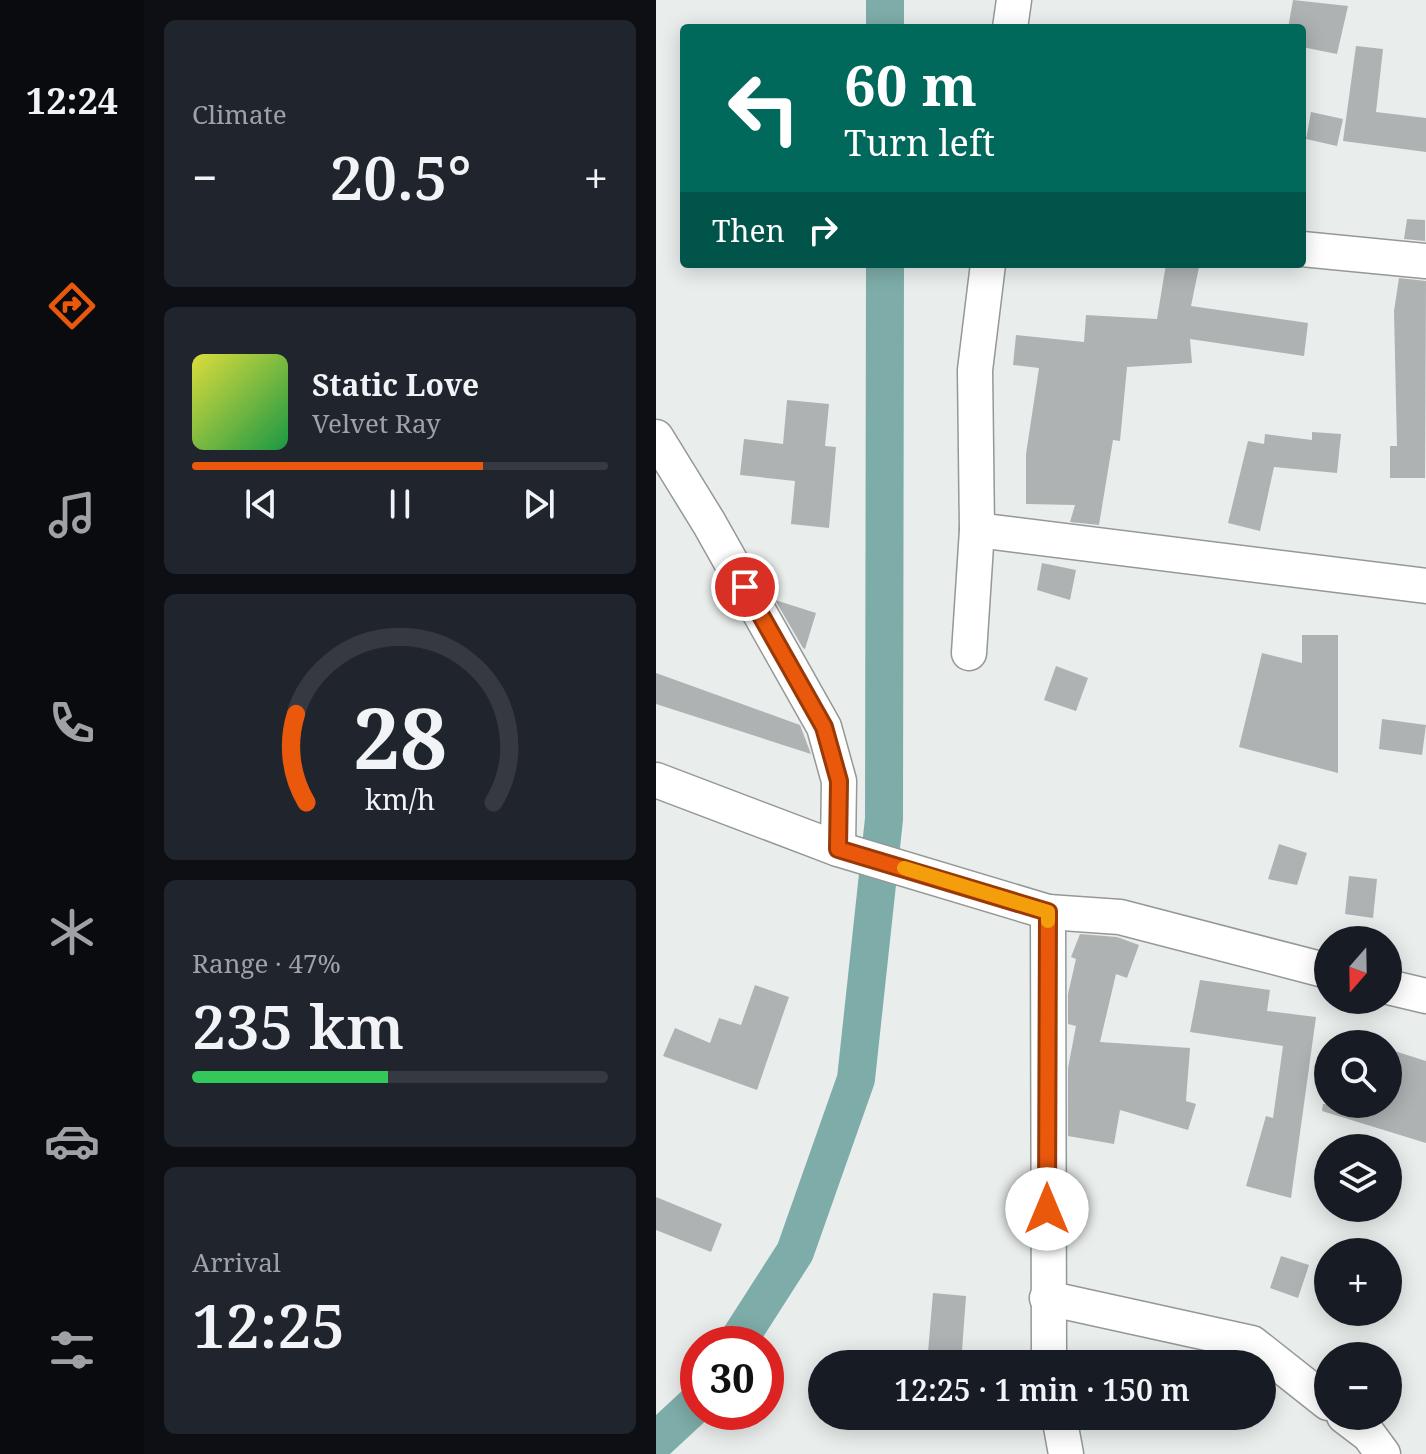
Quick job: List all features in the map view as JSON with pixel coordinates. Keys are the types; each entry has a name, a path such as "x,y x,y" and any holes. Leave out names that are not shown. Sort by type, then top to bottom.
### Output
{"street":[{"path":"1011,24 1014,0"},
{"path":"1306,249 1426,261"},
{"path":"969,653 977,530 975,370 988,268"},
{"path":"656,437 709,523 824,727 839,781 849,852"},
{"path":"977,530 1426,586"},
{"path":"656,780 849,852 1048,912 1120,917 1314,967"},
{"path":"1048,912 1049,1350"},
{"path":"1402,990 1426,996"},
{"path":"1047,1298 1252,1343 1314,1392"},
{"path":"1062,1430 1066,1454"},
{"path":"1362,1430 1383,1454"}],"building":[{"path":"1293,0 1348,6 1337,54 1306,48 1306,24 1289,24"},
{"path":"1356,46 1383,49 1376,112 1426,118 1426,152 1343,141"},
{"path":"1311,112 1343,119 1337,146 1306,139"},
{"path":"1407,219 1425,220 1425,241 1404,239"},
{"path":"1165,268 1199,268 1191,306 1308,323 1304,356 1190,339 1192,363 1127,367 1120,441 1113,440 1099,525 1070,522 1075,505 1026,504 1026,454 1039,368 1013,365 1016,335 1084,342 1086,315 1157,319"},
{"path":"1399,278 1426,281 1425,478 1390,478 1390,446 1397,446 1394,311"},
{"path":"787,400 829,404 825,446 836,447 829,528 791,524 795,481 740,475 744,439 783,444"},
{"path":"1312,432 1341,434 1337,473 1274,467 1260,531 1228,523 1248,441 1264,444 1265,434 1312,440"},
{"path":"1042,563 1076,570 1070,600 1037,590"},
{"path":"775,600 816,613 805,649 803,648"},
{"path":"1302,635 1338,635 1338,773 1239,747 1262,653 1302,663"},
{"path":"1056,666 1088,678 1076,711 1044,700"},
{"path":"656,673 800,725 811,754 656,704"},
{"path":"1382,719 1426,725 1422,755 1379,749"},
{"path":"1279,844 1307,853 1297,885 1268,879"},
{"path":"1349,876 1377,879 1373,918 1345,914"},
{"path":"1080,934 1117,937 1139,945 1127,978 1116,974 1100,1042 1190,1048 1186,1101 1196,1104 1188,1130 1120,1110 1114,1144 1068,1136 1068,1068 1076,1026 1068,1024 1068,994 1076,959 1071,957"},
{"path":"1200,980 1270,990 1267,1011 1316,1017 1291,1198 1246,1186 1266,1116 1273,1118 1283,1046 1190,1032"},
{"path":"755,985 789,997 757,1090 663,1056 675,1028 710,1043 719,1018 741,1025"},
{"path":"1402,1053 1426,1061 1426,1143 1345,1118 1402,1118"},
{"path":"656,1197 722,1224 711,1252 656,1230"},
{"path":"1281,1256 1309,1265 1298,1298 1270,1288"},
{"path":"933,1293 966,1296 962,1350 928,1350"}],"waterway":[{"path":"885,0 885,24"},
{"path":"748,1326 795,1252 856,1079 884,819 885,268"},
{"path":"656,1441 680,1419"}],"slow traffic":[{"path":"904,868 1048,912 1048,921"}],"route":[{"path":"745,587 824,727 839,781 838,849 1048,912 1047,1209"}]}
